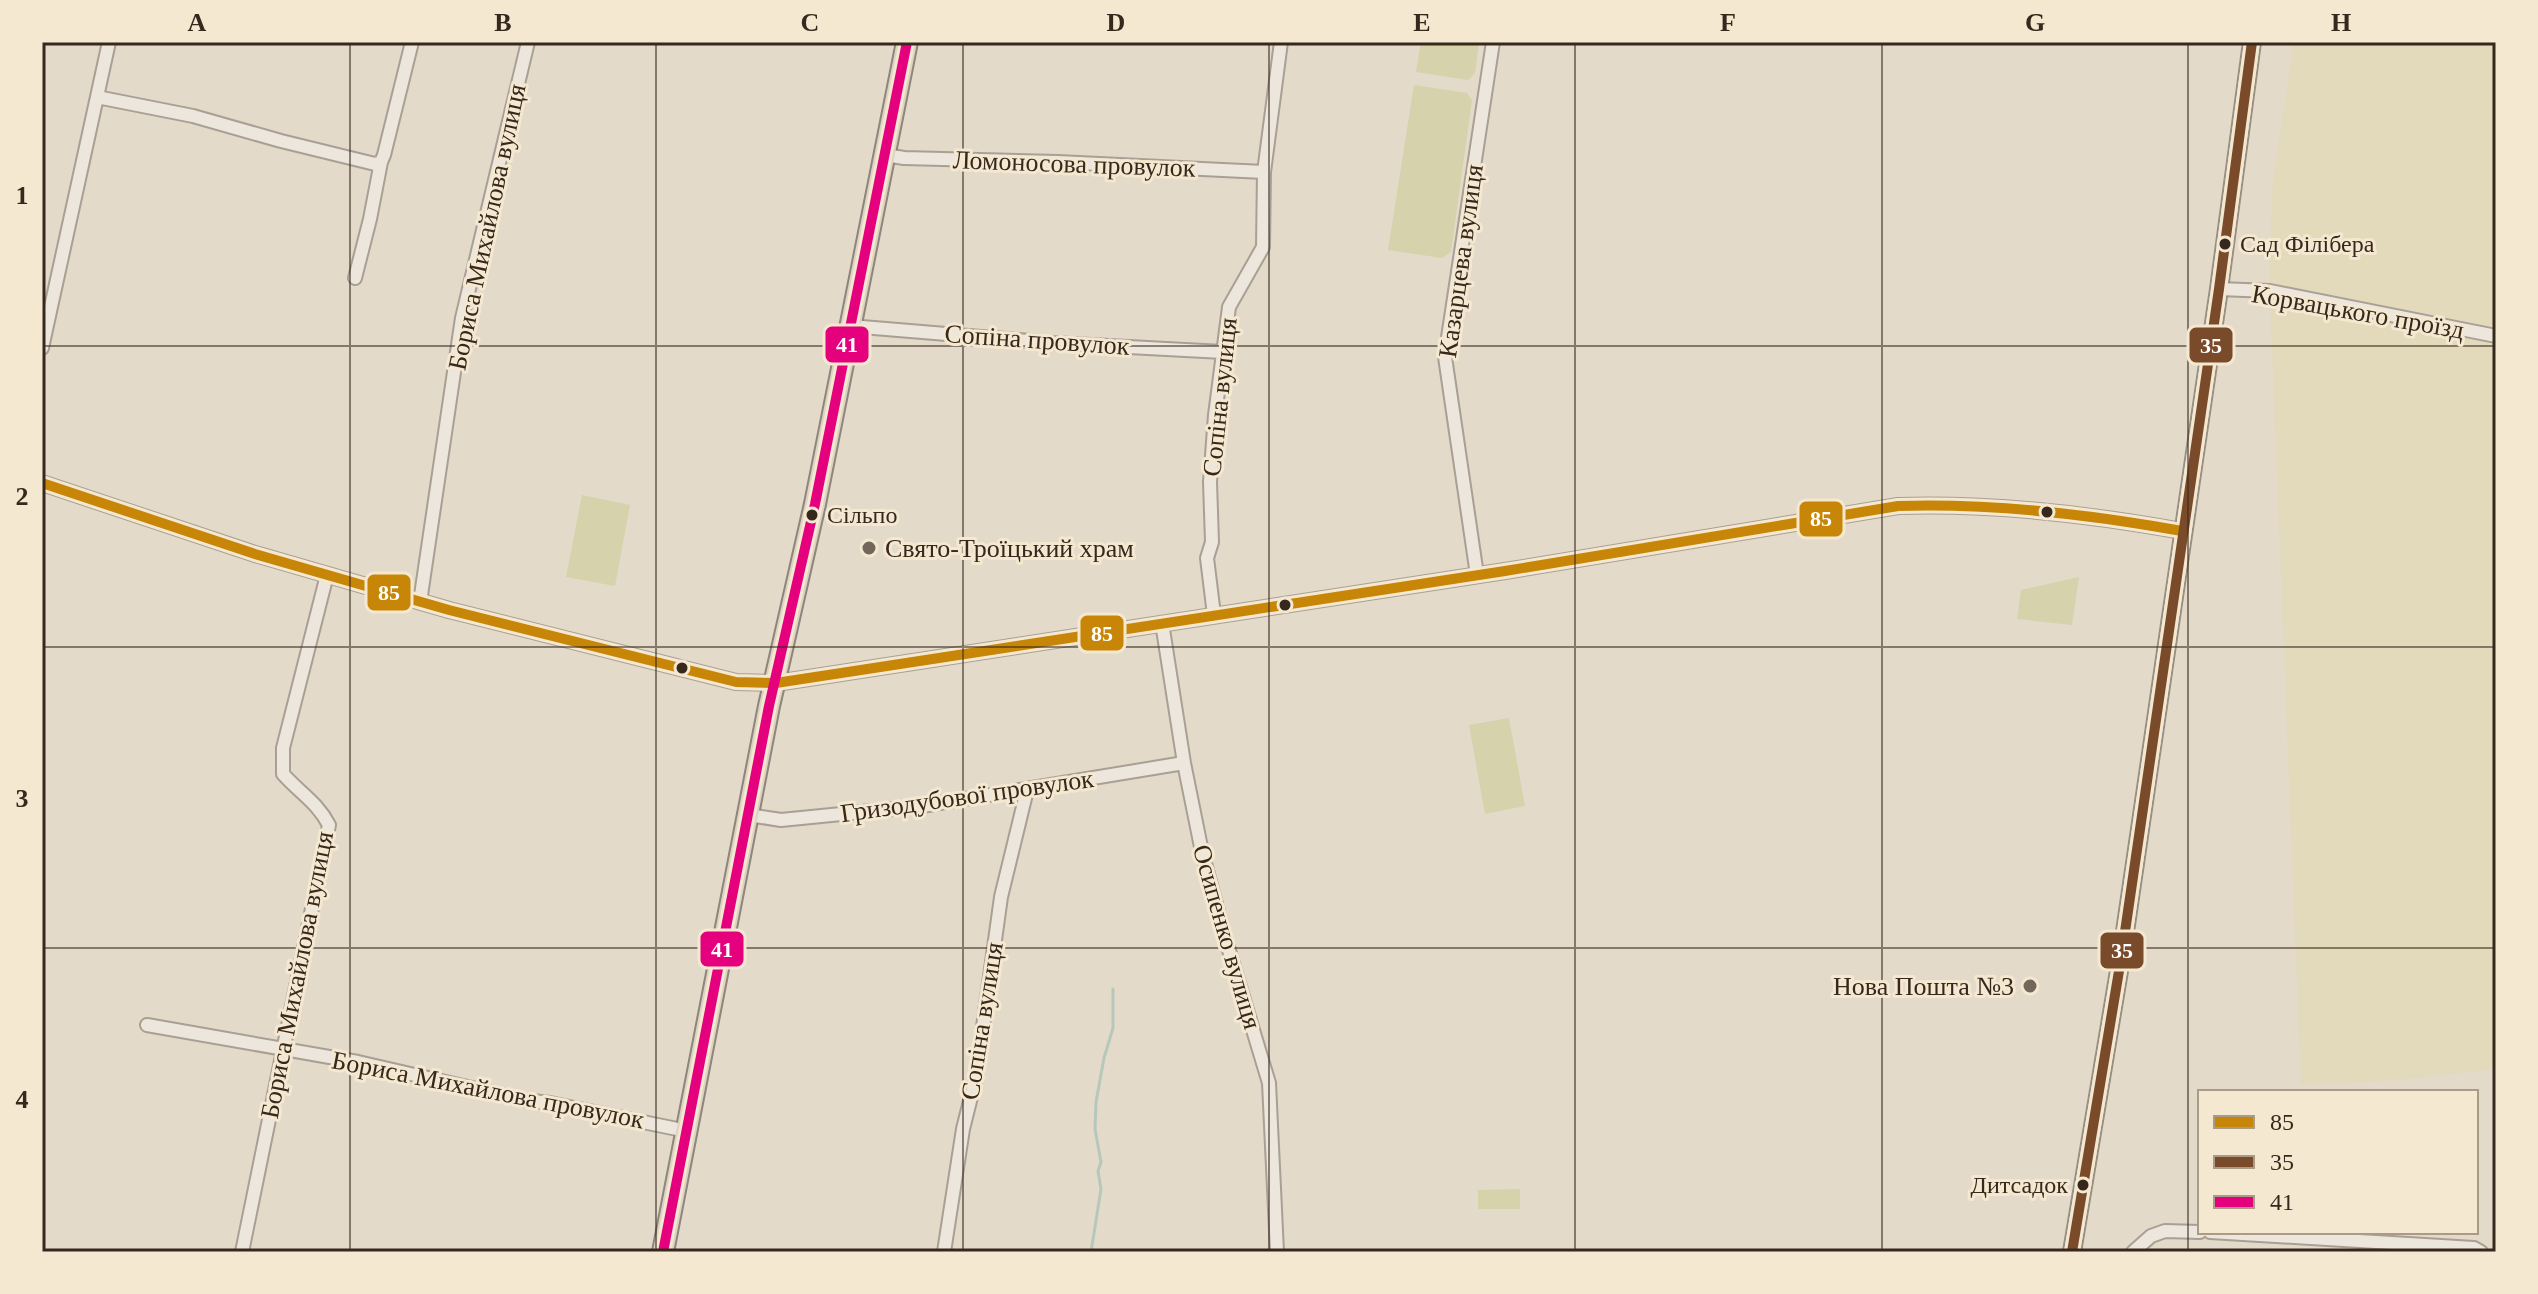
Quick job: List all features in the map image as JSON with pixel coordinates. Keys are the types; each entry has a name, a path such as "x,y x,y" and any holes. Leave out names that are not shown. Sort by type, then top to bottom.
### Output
{"highway":[{"path":"663,1252 907,42"}],"main road":[{"path":"2072,1252 2121,959 2252,42"}],"street":[{"path":"42,348 109,42"},
{"path":"355,278 412,42"},
{"name":"Бориса Михайлова вулиця","path":"420,602 462,318 528,42"},
{"name":"Сопіна вулиця","path":"1214,615 1207,558 1212,542 1210,482 1215,415 1229,307 1263,247 1264,172 1281,42"},
{"name":"Казарцева вулиця","path":"1477,575 1445,357 1493,42"},
{"path":"97,97 193,116 375,164 381,162"},
{"name":"Ломоносова провулок","path":"885,155 1264,172"},
{"name":"Корвацького проїзд","path":"2219,289 2270,291 2496,336"},
{"name":"Сопіна провулок","path":"850,326 1053,343 1223,352"},
{"path":"42,483 255,554 420,602 736,682 776,683 1477,575 1898,506 2030,509 2182,531"},
{"name":"Бориса Михайлова вулиця","path":"242,1252 329,825 320,808 283,774 283,748 327,575"},
{"name":"Осипенко вулиця","path":"1162,623 1184,763 1202,852 1269,1083 1277,1252"},
{"name":"Гризодубової провулок","path":"749,815 781,820 922,806 1184,763"},
{"name":"Сопіна вулиця","path":"944,1252 963,1129 976,1077 1001,897 1027,790"},
{"name":"Бориса Михайлова провулок","path":"147,1025 358,1062 524,1100 687,1131"},
{"path":"2133,1252 2151,1236 2165,1231 2198,1232"},
{"path":"2243,1234 2474,1248 2481,1252"}],"shaded area":[{"path":"1421,42 1479,42 1475,73 1468,80 1416,72"},
{"path":"2294,42 2496,42 2496,1069 2398,1080 2301,1085 2269,273 2273,181"},
{"path":"1414,85 1467,93 1472,100 1451,252 1442,258 1388,250"},
{"path":"582,495 630,505 615,586 566,577"},
{"path":"2079,577 2072,625 2017,619 2021,590"},
{"path":"1509,718 1525,806 1485,814 1469,725"},
{"path":"1520,1189 1520,1209 1478,1209 1478,1190"}],"waterway":[{"path":"1091,1252 1101,1189 1098,1171 1101,1162 1095,1129 1096,1102 1113,1028 1113,989"}],"transit line":[{"name":"41","path":"663,1252 769,706 815,504 907,42"},
{"name":"35","path":"2072,1252 2121,959 2252,42"},
{"name":"85","path":"42,483 255,554 449,610 736,682 776,683 1505,571 1898,506 1970,506 2041,511 2182,531"}],"place":[{"name":"Сад Філібера","path":"2225,244"},
{"name":"Сільпо","path":"812,515"},
{"name":"Свято-Троїцький храм","path":"869,548"},
{"name":"Нова Пошта №3","path":"2030,986"},
{"name":"Дитсадок","path":"2083,1185"}]}
